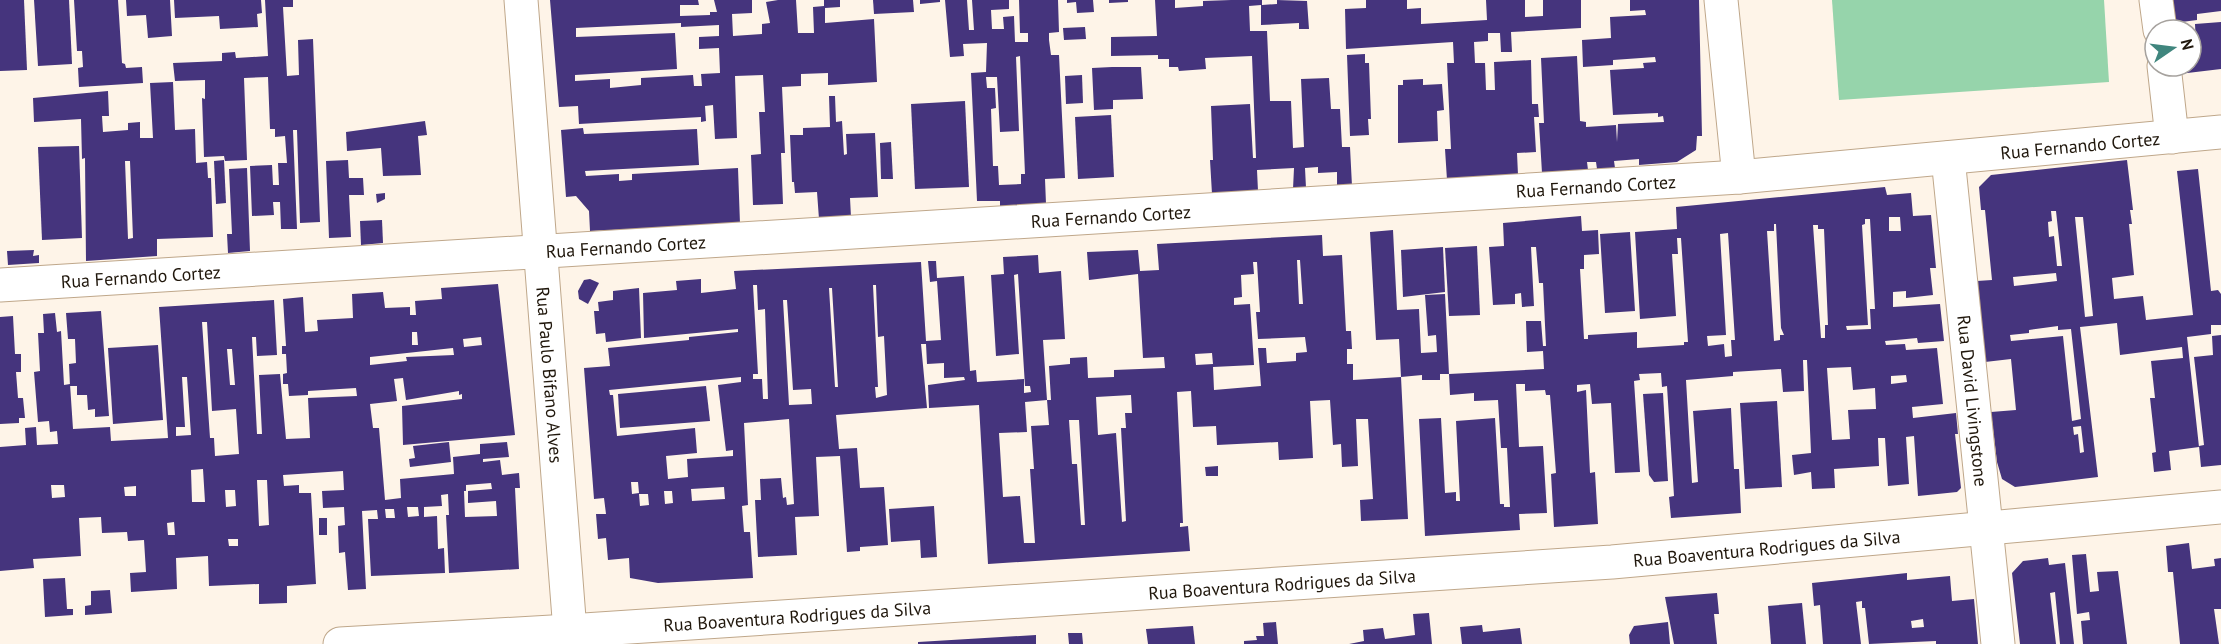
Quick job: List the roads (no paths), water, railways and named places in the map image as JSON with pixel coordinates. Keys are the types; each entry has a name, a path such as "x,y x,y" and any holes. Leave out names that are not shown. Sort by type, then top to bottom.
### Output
{"street":[{"name":"Rua Paulo Bifano Alves","path":"521,0 570,638"},
{"path":"1721,0 1739,177"},
{"path":"2156,0 2158,18"},
{"path":"2165,78 2172,137"},
{"name":"Rua Fernando Cortez","path":"0,285 1739,177 2221,132"},
{"name":"Rua David Livingstone","path":"1948,158 1998,644"},
{"name":"Rua Boaventura Rodrigues da Silva","path":"340,644 570,638 1612,562 2221,507"}]}
